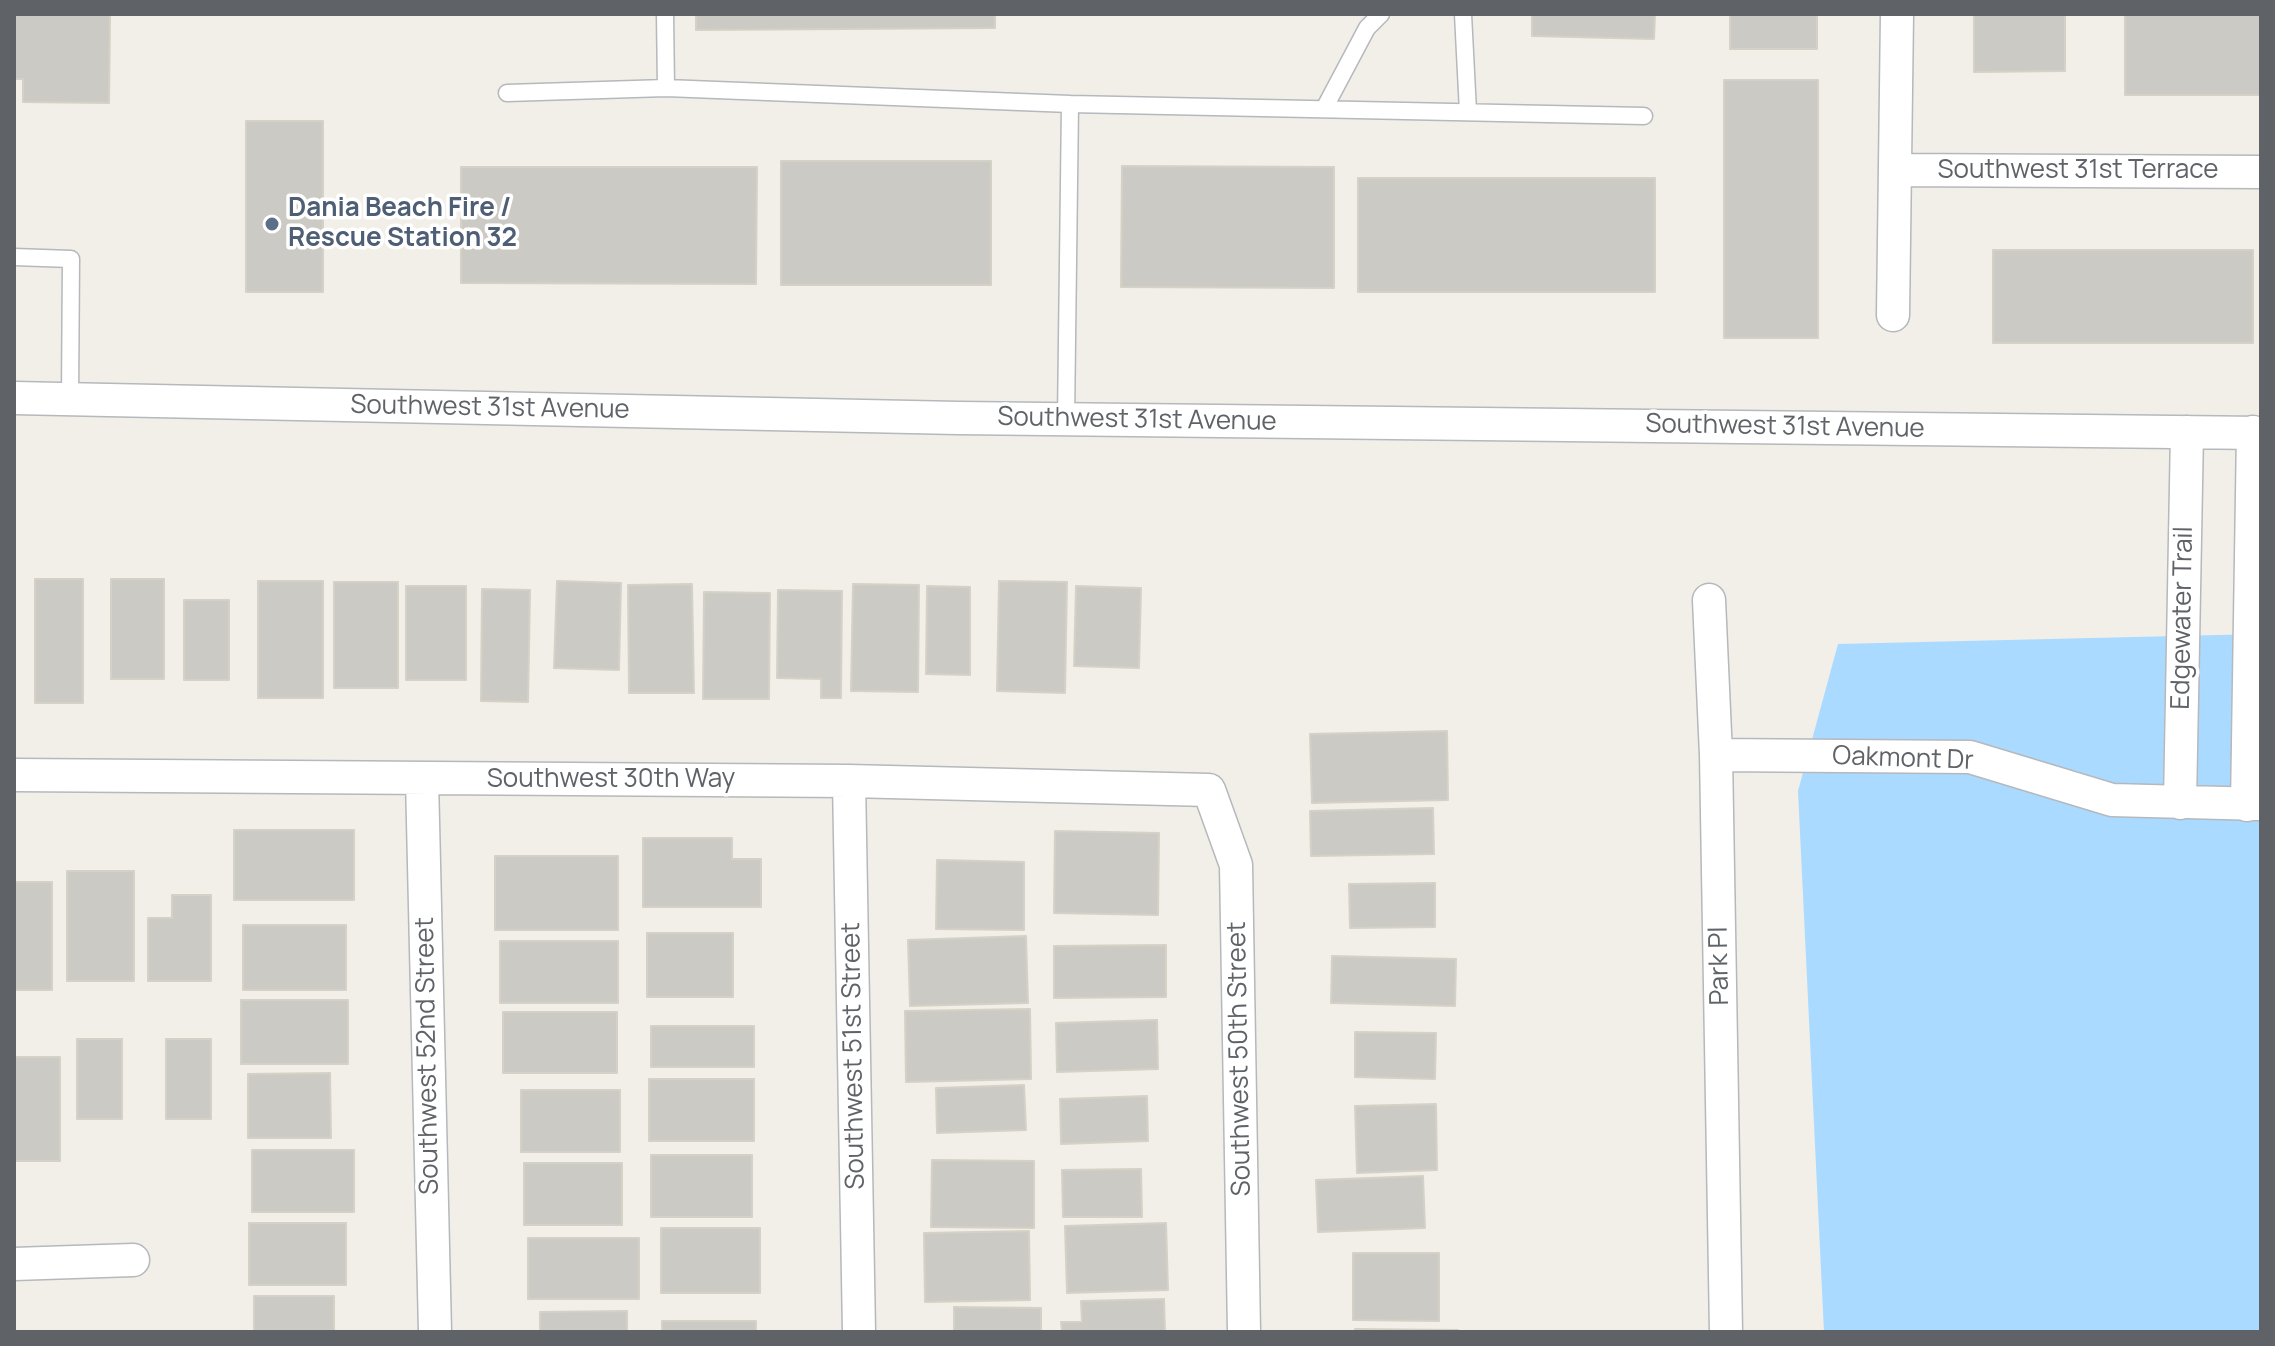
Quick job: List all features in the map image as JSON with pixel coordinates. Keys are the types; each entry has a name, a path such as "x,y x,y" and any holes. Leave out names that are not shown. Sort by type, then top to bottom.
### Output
{"street":[{"path":"1893,315 1897,14"},
{"name":"Southwest 31st Terrace","path":"1895,170 2261,172"},
{"name":"Southwest 31st Avenue","path":"14,398 1066,419 2257,432"},
{"name":"Edgewater Trail","path":"2180,803 2187,432"},
{"path":"2254,805 2257,432"},
{"name":"Park Pl","path":"1709,600 1716,755 1726,1332"},
{"name":"Oakmont Dr","path":"1716,755 1970,757 2112,800 2254,805"},
{"name":"Southwest 30th Way","path":"14,775 849,781 1209,790"},
{"name":"Southwest 52nd Street","path":"422,779 435,1332"},
{"name":"Southwest 51st Street","path":"849,781 859,1332"},
{"name":"Southwest 50th Street","path":"1209,790 1236,865 1244,1332"},
{"path":"14,1264 133,1260"}],"lane":[{"path":"665,14 666,88"},
{"path":"1324,109 1367,28 1381,14"},
{"path":"1463,14 1468,112"},
{"path":"507,93 666,88 1070,104 1644,116"},
{"path":"1066,419 1070,104"},
{"path":"14,257 71,259 70,398"}],"water":[{"path":"2261,634 2261,1332 1824,1332 1798,791 1838,644"}],"building":[{"path":"14,14 110,14 109,103 23,102 23,79 14,79"},
{"path":"696,14 995,14 995,28 696,30"},
{"path":"1532,14 1655,14 1654,39 1532,36"},
{"path":"1730,14 1817,14 1817,49 1730,49"},
{"path":"1974,14 2065,14 2065,71 1974,72"},
{"path":"2125,14 2261,14 2261,95 2125,95"},
{"path":"1724,80 1818,80 1818,338 1724,338"},
{"path":"246,121 323,121 323,292 246,292"},
{"path":"781,161 991,161 991,285 781,285"},
{"path":"1122,166 1334,167 1334,288 1121,287"},
{"path":"461,167 757,167 756,284 461,283"},
{"path":"1358,178 1655,178 1655,292 1358,292"},
{"path":"1993,250 2253,250 2253,343 1993,343"},
{"path":"35,579 83,579 83,703 35,703"},
{"path":"111,579 164,579 164,679 111,679"},
{"path":"258,581 323,581 323,698 258,698"},
{"path":"557,581 621,583 619,670 554,668"},
{"path":"999,581 1067,582 1065,693 997,691"},
{"path":"334,582 398,582 398,688 334,688"},
{"path":"692,584 694,693 629,693 628,585"},
{"path":"853,584 919,585 918,692 851,691"},
{"path":"406,586 466,586 466,680 406,680"},
{"path":"927,586 970,587 970,675 926,674"},
{"path":"1076,586 1141,588 1139,668 1074,666"},
{"path":"482,589 530,590 528,702 481,701"},
{"path":"778,590 842,591 841,698 821,698 821,679 777,678"},
{"path":"704,592 770,593 769,699 703,699"},
{"path":"184,600 229,600 229,680 184,680"},
{"path":"1447,731 1448,800 1312,803 1310,734"},
{"path":"1433,808 1434,854 1311,856 1310,811"},
{"path":"234,830 354,830 354,900 234,900"},
{"path":"1055,831 1159,833 1158,915 1054,913"},
{"path":"643,838 732,838 732,859 761,859 761,907 643,907"},
{"path":"495,856 618,856 618,930 495,930"},
{"path":"937,860 1024,862 1024,930 936,929"},
{"path":"67,871 134,871 134,981 67,981"},
{"path":"14,882 52,882 52,990 14,990"},
{"path":"1435,883 1435,927 1350,928 1349,884"},
{"path":"172,895 211,895 211,981 148,981 148,918 172,918"},
{"path":"243,925 346,925 346,990 243,990"},
{"path":"647,933 733,933 733,997 647,997"},
{"path":"1026,936 1028,1003 910,1006 908,940"},
{"path":"500,941 618,941 618,1003 500,1003"},
{"path":"1166,945 1166,997 1054,998 1054,946"},
{"path":"1332,956 1456,959 1455,1006 1331,1003"},
{"path":"241,1000 348,1000 348,1064 241,1064"},
{"path":"1030,1009 1031,1079 906,1082 905,1011"},
{"path":"503,1012 617,1012 617,1073 503,1073"},
{"path":"1157,1020 1158,1069 1057,1072 1056,1023"},
{"path":"651,1026 754,1026 754,1067 651,1067"},
{"path":"1355,1032 1436,1033 1435,1079 1355,1077"},
{"path":"77,1039 122,1039 122,1119 77,1119"},
{"path":"166,1039 211,1039 211,1119 166,1119"},
{"path":"14,1057 60,1057 60,1161 14,1161"},
{"path":"330,1073 331,1138 248,1138 248,1074"},
{"path":"649,1079 754,1079 754,1141 649,1141"},
{"path":"1024,1085 1026,1130 937,1133 936,1088"},
{"path":"521,1090 620,1090 620,1152 521,1152"},
{"path":"1147,1096 1148,1141 1061,1144 1060,1099"},
{"path":"1436,1104 1437,1170 1357,1173 1355,1106"},
{"path":"252,1150 354,1150 354,1212 252,1212"},
{"path":"651,1155 752,1155 752,1217 651,1217"},
{"path":"932,1160 1034,1161 1034,1228 931,1227"},
{"path":"524,1163 622,1163 622,1225 524,1225"},
{"path":"1141,1169 1142,1217 1063,1217 1062,1170"},
{"path":"1423,1176 1425,1228 1318,1232 1316,1180"},
{"path":"249,1223 346,1223 346,1285 249,1285"},
{"path":"1166,1223 1168,1290 1067,1293 1065,1226"},
{"path":"661,1228 760,1228 760,1293 661,1293"},
{"path":"1029,1231 1030,1300 925,1302 924,1233"},
{"path":"528,1238 639,1238 639,1299 528,1299"},
{"path":"1353,1253 1439,1253 1439,1321 1353,1320"},
{"path":"254,1296 334,1296 334,1332 254,1332"},
{"path":"1164,1299 1165,1332 1062,1332 1061,1322 1082,1322 1081,1301"},
{"path":"954,1307 1041,1308 1041,1332 954,1332"},
{"path":"627,1311 627,1332 540,1332 540,1312"},
{"path":"662,1321 756,1321 756,1332 662,1332"},
{"path":"1355,1329 1458,1330 1458,1332 1355,1332"}],"place":[{"name":"Dania Beach Fire / Rescue Station 32","path":"272,224"}]}
